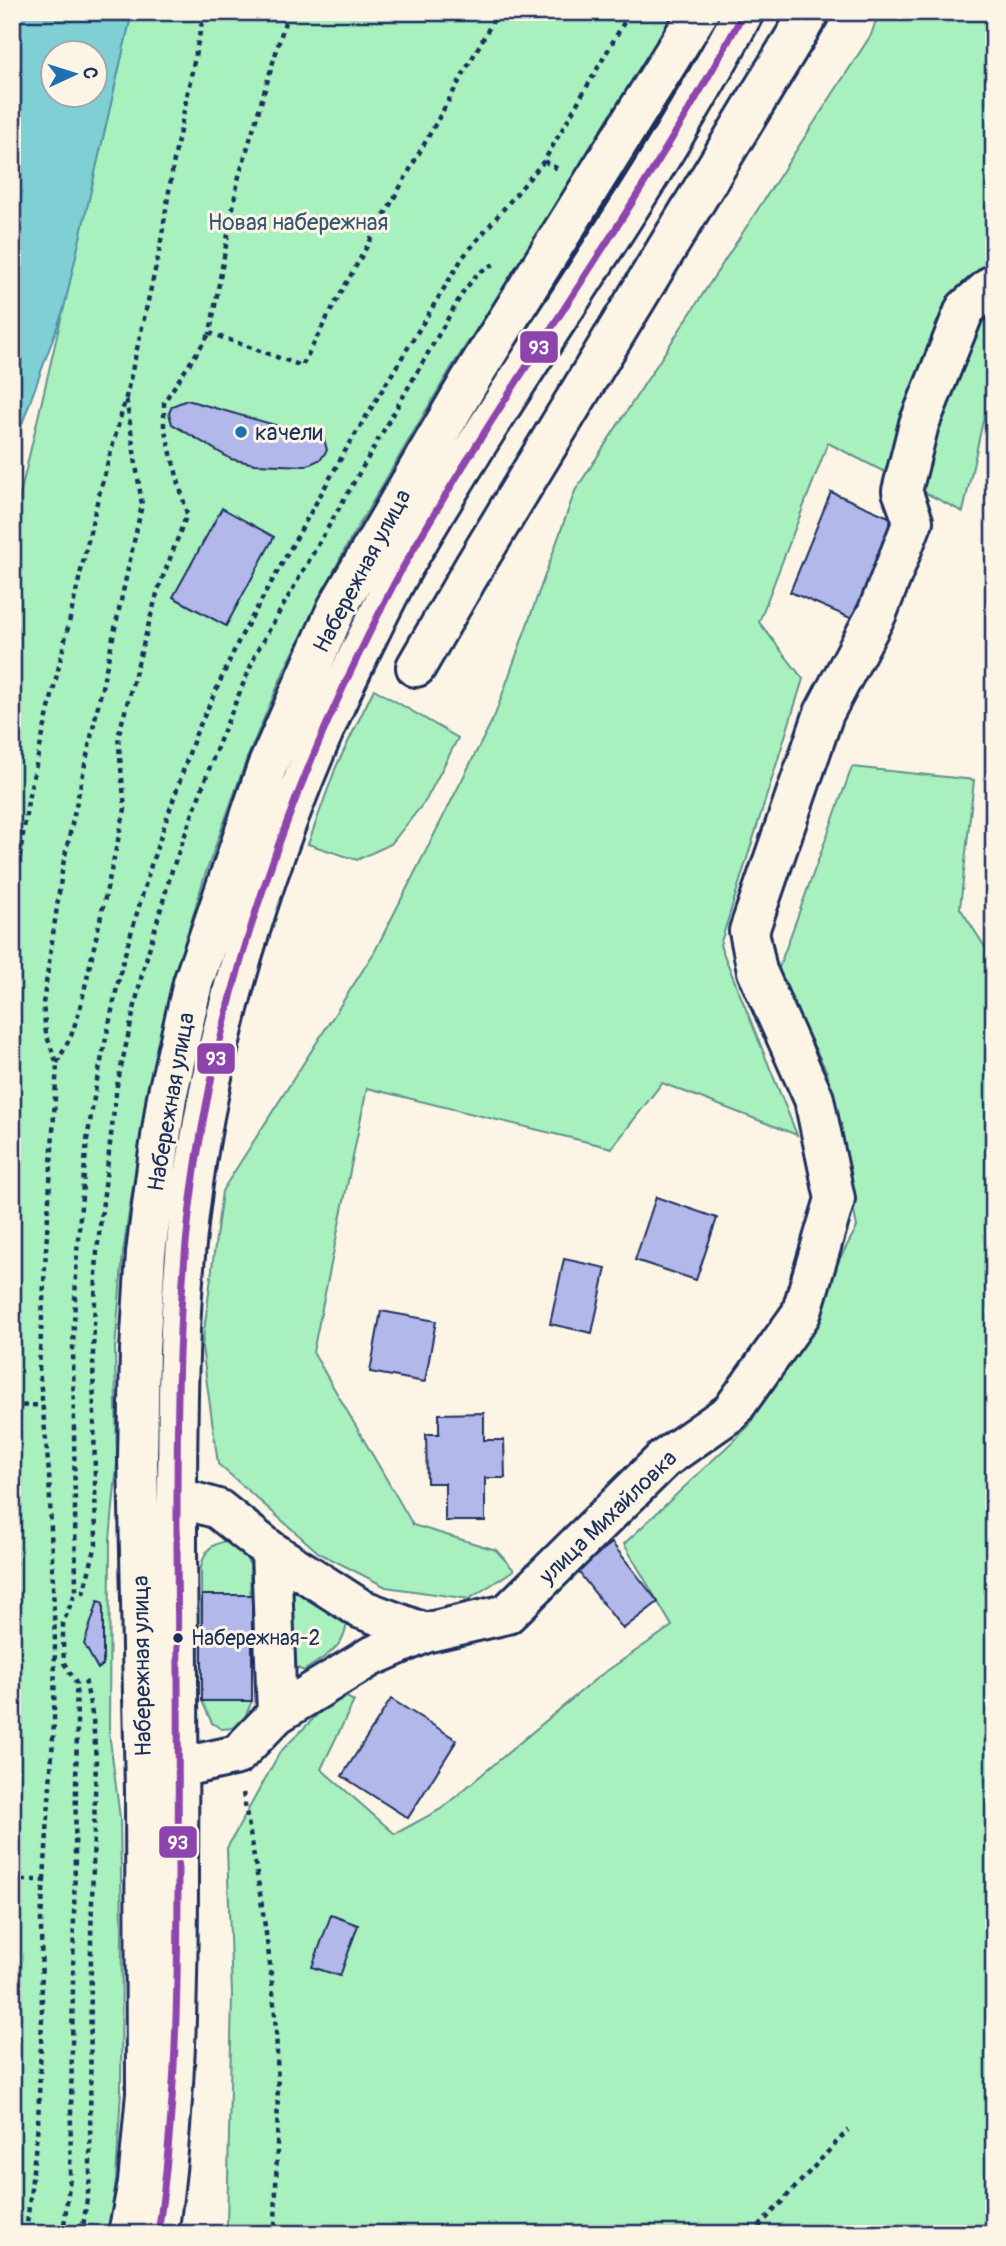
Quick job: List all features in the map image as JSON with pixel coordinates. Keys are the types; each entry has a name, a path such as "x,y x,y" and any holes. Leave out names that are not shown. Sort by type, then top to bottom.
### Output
{"street":[{"name":"Набережная улица","path":"128,2234 138,2183 146,2093 145,1791 138,1458 140,1350 146,1254 167,1097 197,970 267,767 338,608 469,382 699,12"},
{"name":"Набережная улица","path":"158,2234 174,2094 178,1930 179,1349 185,1256 196,1161 232,993 260,897 301,782 372,627 407,559 504,402 621,222 725,49 744,12"},
{"path":"416,667 503,518 810,12"},
{"name":"улица Михайловка","path":"237,1755 277,1714 370,1657 425,1633 507,1614 664,1459 731,1412 801,1314 835,1199 814,1099 757,971 749,931 824,713 877,612 913,521 902,491 919,424 965,309 994,284"},
{"path":"338,608 372,627"},
{"path":"177,1497 218,1509 271,1551 361,1609 425,1633"},
{"path":"271,1551 277,1714"},
{"path":"178,1768 237,1755"}],"path":[{"path":"12,906 29,794 97,502 126,397 159,253 174,160 204,12"},
{"path":"26,2234 38,2124 42,2016 41,1919 54,1722 55,1642 49,1473 39,1368 57,1064 71,1036 80,1009 125,809 118,737 158,590 187,514 164,427 164,402 209,333 238,180 288,12"},
{"path":"209,333 302,366 498,12"},
{"path":"544,161 629,12"},
{"path":"57,1064 46,1034 43,1004 57,907 66,852 142,505 126,397"},
{"path":"12,1406 42,1405"},
{"path":"12,1500 16,1721 12,1793"},
{"path":"55,1642 63,1642"},
{"path":"82,2234 89,2178 92,2092 91,1936 96,1760 93,1719 85,1679"},
{"path":"237,1755 258,1877 274,2005 277,2109 275,2234"},
{"path":"12,1880 44,1880"},
{"path":"752,2234 848,2130"}],"green space":[{"name":"Новая набережная","path":"132,12 677,12 589,157 451,368 345,549 285,669 247,758 204,878 174,980 148,1093 123,1252 115,1349 117,1463 110,1540 109,1732 120,1818 122,1933 121,2090 116,2181 108,2234 12,2234 12,530"},
{"path":"879,12 994,12 994,399 984,416 963,512 828,443 759,622 803,679 720,945 797,1135 662,1083 612,1148 367,1088 313,1352 413,1525 496,1550 514,1570 469,1599 386,1587 319,1553 218,1464 202,1347 222,1191 375,951 495,715 575,491 871,35"},
{"path":"374,689 458,738 426,800 391,844 357,860 308,844 336,767"},
{"path":"852,767 974,780 960,908 994,961 994,2234 225,2234 232,1995 227,1848 280,1752 339,1693 354,1701 321,1769 395,1834 441,1809 598,1677 672,1626 624,1544 749,1426 857,1227 827,1072 777,973"},
{"path":"229,1540 243,1553 250,1565 252,1701 245,1717 232,1728 222,1729 212,1723 202,1701 201,1567 210,1548"},
{"path":"301,1589 347,1619 339,1644 304,1671 289,1664 289,1597"}],"water":[{"path":"12,12 132,12 64,308 12,457"}],"building":[{"name":"качели","path":"187,400 324,439 327,450 321,459 306,466 255,464 231,459 172,424 169,413 172,406"},
{"path":"831,492 896,520 855,620 790,592"},
{"path":"222,508 274,537 226,626 173,597"},
{"path":"656,1197 717,1218 696,1280 635,1260"},
{"path":"564,1259 606,1268 592,1333 550,1324"},
{"path":"381,1311 436,1321 425,1382 370,1372"},
{"path":"484,1413 484,1440 504,1440 505,1478 485,1478 485,1521 445,1521 445,1483 427,1483 426,1434 439,1434 439,1414"},
{"path":"612,1543 658,1602 623,1629 577,1570"},
{"path":"202,1595 252,1595 252,1701 202,1701"},
{"path":"98,1601 103,1603 103,1665 98,1669 84,1644"},
{"path":"391,1699 457,1740 408,1818 342,1776"},
{"path":"331,1915 358,1925 340,1976 312,1967"}],"transit line":[{"name":"93","path":"158,2234 169,2142 176,2005 177,1449 181,1303 197,1157 223,1027 260,898 306,773 360,652 402,568 492,420 664,151 744,12"}],"place":[{"name":"качели","path":"241,432"},
{"name":"Набережная-2","path":"178,1638"}]}
